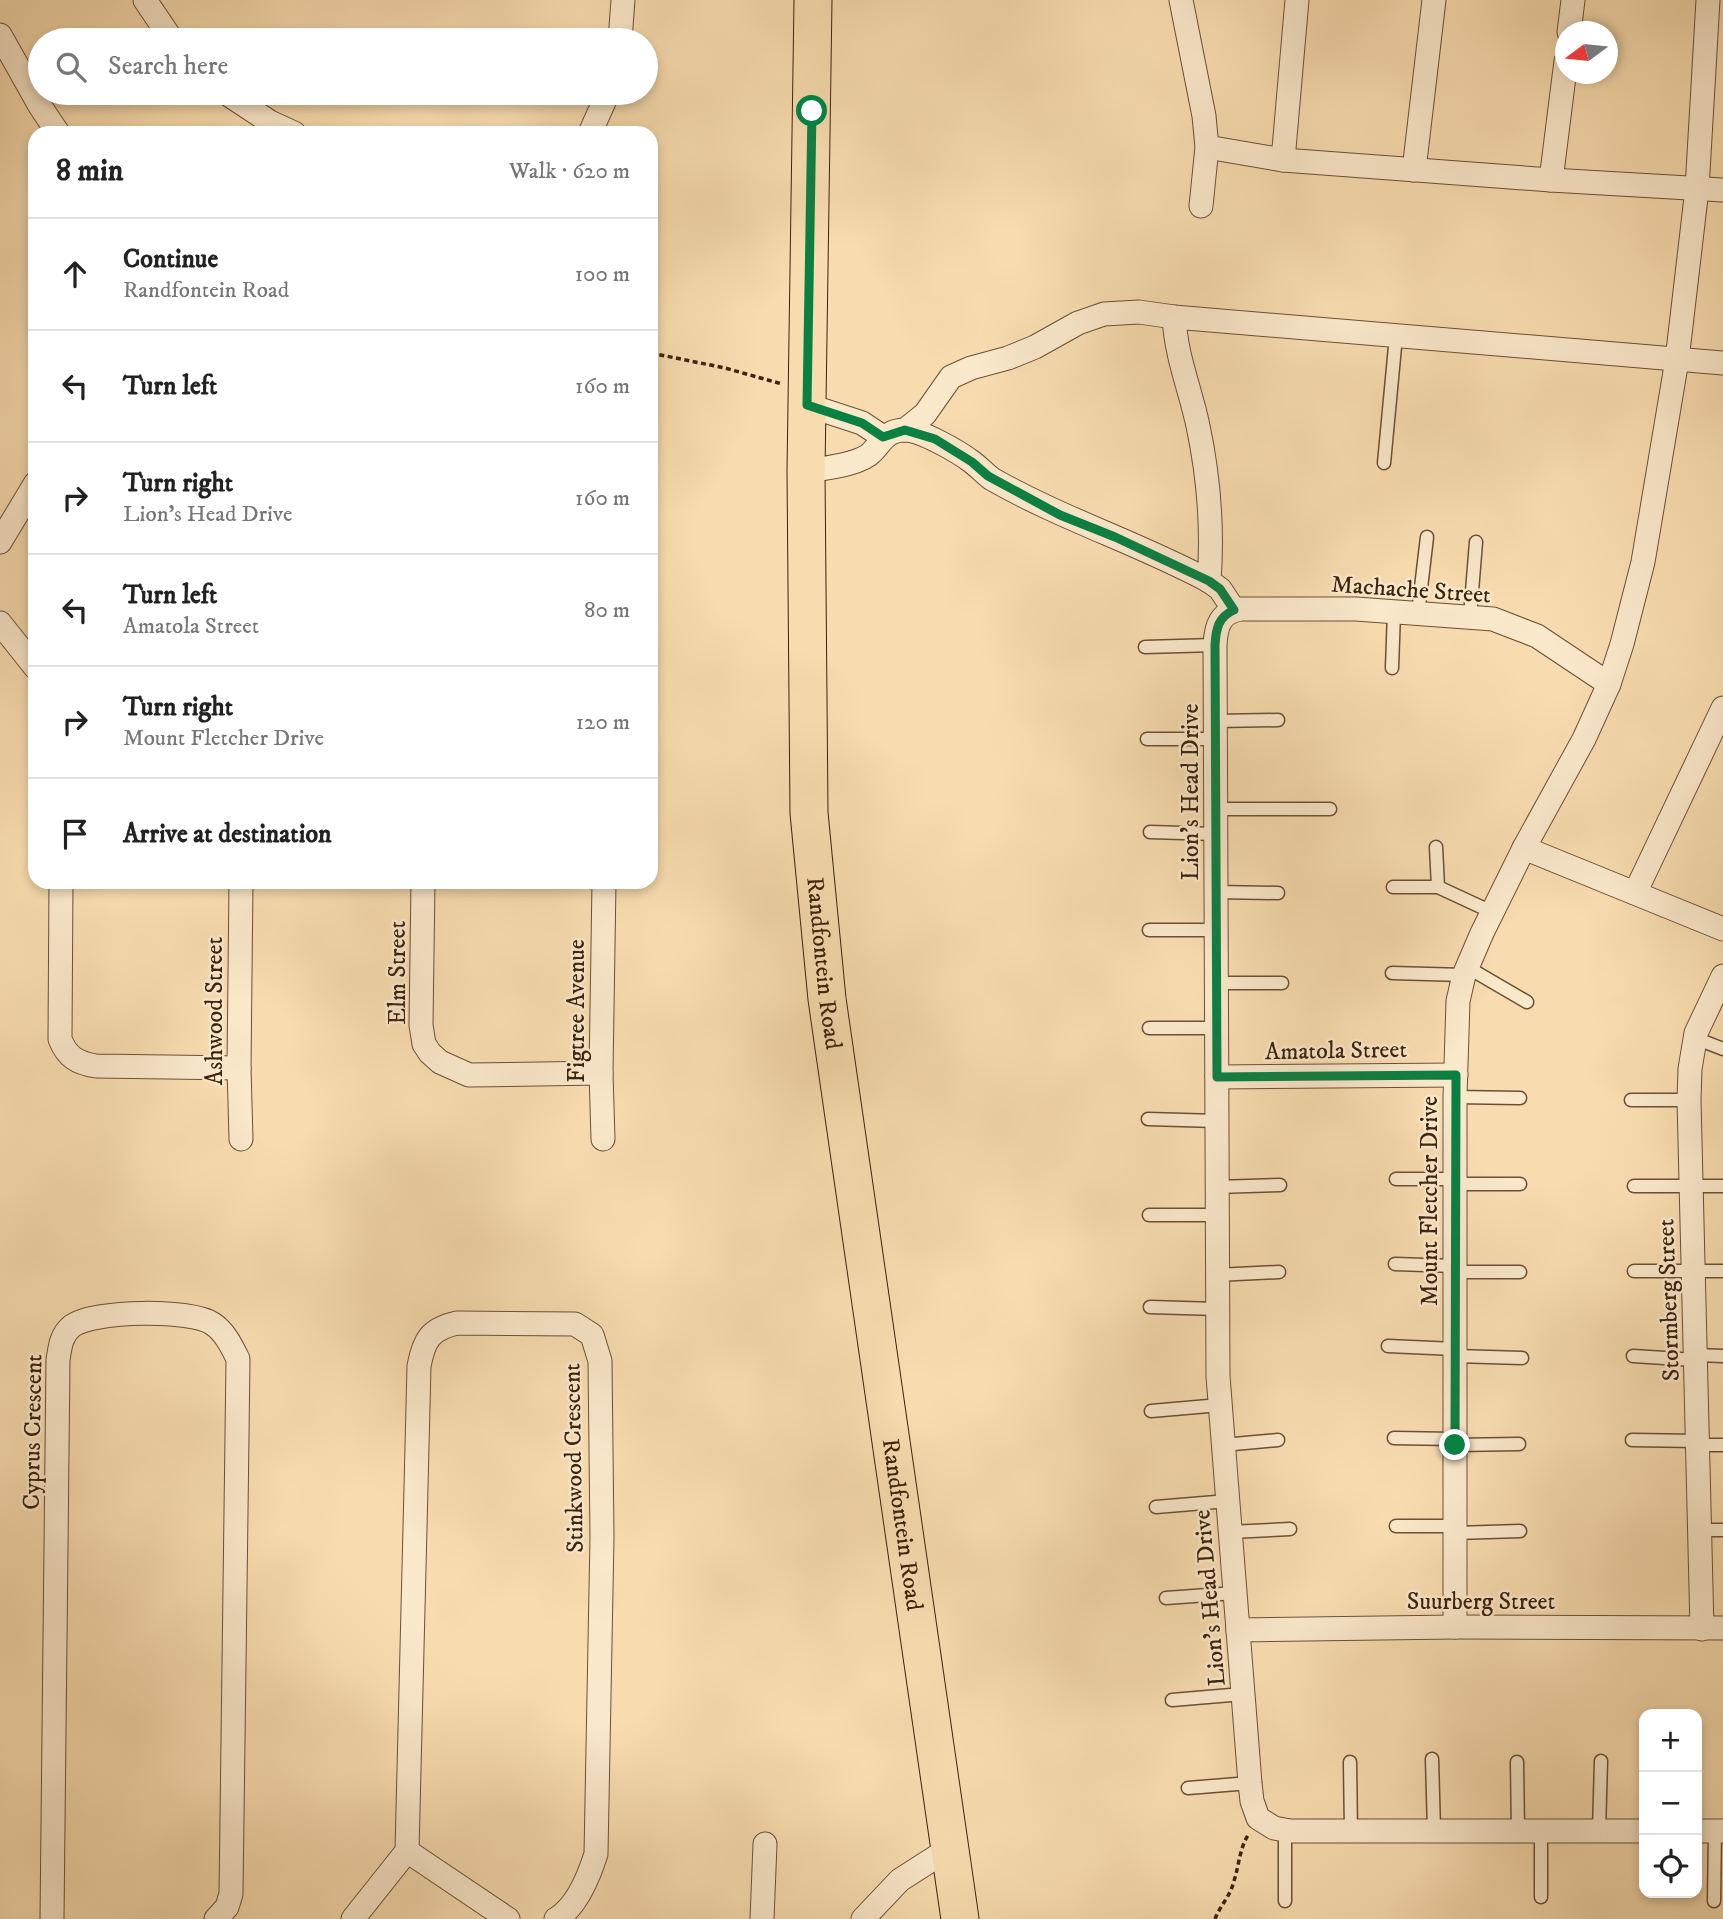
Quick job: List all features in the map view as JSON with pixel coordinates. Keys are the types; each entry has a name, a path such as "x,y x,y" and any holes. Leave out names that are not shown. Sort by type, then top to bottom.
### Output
{"main road":[{"name":"Randfontein Road","path":"813,0 806,471 808,800 820,949 960,1919"}],"street":[{"path":"145,0 164,28"},
{"path":"621,28 623,0"},
{"path":"1181,0 1204,116 1206,147 1201,206"},
{"path":"1283,160 1297,0"},
{"path":"1414,170 1434,0"},
{"path":"1570,21 1573,0"},
{"name":"Mount Fletcher Drive","path":"1455,1627 1455,1181 1458,1001 1466,971 1492,912 1584,739 1609,684 1643,562 1677,359 1697,189 1709,0"},
{"path":"0,35 28,85"},
{"path":"1550,180 1563,84"},
{"path":"39,105 53,126"},
{"path":"244,105 279,126"},
{"path":"593,126 603,105"},
{"path":"1206,147 1283,160 1723,190"},
{"path":"806,471 858,461 872,453 883,437 905,430 925,414 951,377 1017,354 1078,323 1104,314 1139,312 1723,363"},
{"path":"1174,317 1175,345 1198,425 1210,498 1212,544 1209,581"},
{"path":"807,398 862,423 883,437"},
{"path":"905,430 935,439 972,462 988,476 1060,515 1115,537 1209,581 1220,589 1234,610"},
{"path":"0,542 28,496"},
{"name":"Machache Street","path":"1234,610 1356,609 1493,619 1536,636 1609,684"},
{"name":"Lion's Head Drive","path":"1234,610 1217,625 1215,645 1216,1275 1223,1445 1252,1801 1258,1818"},
{"path":"0,623 28,658"},
{"path":"1635,893 1723,709"},
{"path":"1524,848 1723,929"},
{"path":"61,889 60,1039 72,1058 80,1064 96,1066 239,1069"},
{"name":"Ashwood Street","path":"241,889 241,1139"},
{"name":"Elm Street","path":"423,889 421,1025 424,1044 430,1053 440,1062 469,1074 601,1073"},
{"name":"Figtree Avenue","path":"603,1139 601,1073 604,889"},
{"name":"Stormberg Street","path":"1712,1628 1712,1530 1698,1443 1689,1100 1690,1069 1696,1038 1706,1009 1723,976"},
{"name":"Amatola Street","path":"1217,1077 1456,1086"},
{"name":"Cyprus Crescent","path":"52,1919 58,1360 61,1341 70,1327 82,1320 112,1314 196,1316 214,1325 233,1347 237,1359 231,1894 227,1907 216,1919"},
{"name":"Stinkwood Crescent","path":"407,1852 421,1353 434,1331 457,1323 576,1324 592,1335 600,1361 602,1536 596,1854 592,1868 574,1901 556,1919"},
{"name":"Suurberg Street","path":"1238,1630 1712,1628"},
{"path":"1258,1818 1284,1830 1639,1831"},
{"path":"762,1919 765,1844"},
{"path":"863,1919 900,1880 950,1848"},
{"path":"354,1919 407,1852 508,1919"}],"lane":[{"path":"1384,463 1396,336"},
{"path":"1418,613 1427,537"},
{"path":"1470,616 1476,542"},
{"path":"1392,668 1394,612"},
{"path":"1145,647 1215,645"},
{"path":"1147,739 1279,720"},
{"path":"1216,809 1330,809"},
{"path":"1150,832 1215,834"},
{"path":"1436,847 1438,887"},
{"path":"1393,887 1438,887 1492,912"},
{"path":"1216,892 1278,893"},
{"path":"1149,930 1217,930"},
{"path":"1392,973 1466,971 1527,1002"},
{"path":"1217,983 1282,983"},
{"path":"1149,1028 1217,1028"},
{"path":"1696,1038 1723,1049"},
{"path":"1456,1086 1520,1098"},
{"path":"1631,1100 1689,1100"},
{"path":"1148,1119 1217,1121"},
{"path":"1396,1179 1520,1184"},
{"path":"1216,1187 1280,1185"},
{"path":"1634,1186 1723,1186"},
{"path":"1149,1215 1217,1214"},
{"path":"1395,1264 1520,1272"},
{"path":"1634,1271 1723,1271"},
{"path":"1216,1275 1279,1272"},
{"path":"1150,1307 1217,1309"},
{"path":"1388,1346 1522,1358"},
{"path":"1633,1356 1723,1356"},
{"path":"1151,1411 1220,1405"},
{"path":"1394,1438 1519,1444"},
{"path":"1223,1445 1279,1440"},
{"path":"1632,1440 1723,1445"},
{"path":"1157,1507 1228,1501"},
{"path":"1396,1526 1520,1531"},
{"path":"1230,1532 1290,1529"},
{"path":"1166,1598 1235,1593"},
{"path":"1172,1700 1244,1694"},
{"path":"1432,1759 1434,1831"},
{"path":"1599,1831 1601,1761"},
{"path":"1350,1762 1351,1831"},
{"path":"1517,1762 1541,1897"},
{"path":"1188,1788 1251,1783"},
{"path":"1284,1830 1285,1900"},
{"path":"1712,1831 1714,1901"}],"path":[{"path":"658,354 724,368 807,398"},
{"path":"1215,1919 1219,1907 1233,1887 1242,1843 1258,1818"}],"route":[{"path":"812,111 807,405 836,412 862,423 883,437 905,430 935,439 972,462 988,476 1060,515 1115,537 1209,581 1220,589 1234,610 1227,613 1217,625 1215,645 1217,1077 1456,1075 1455,1445"}]}
